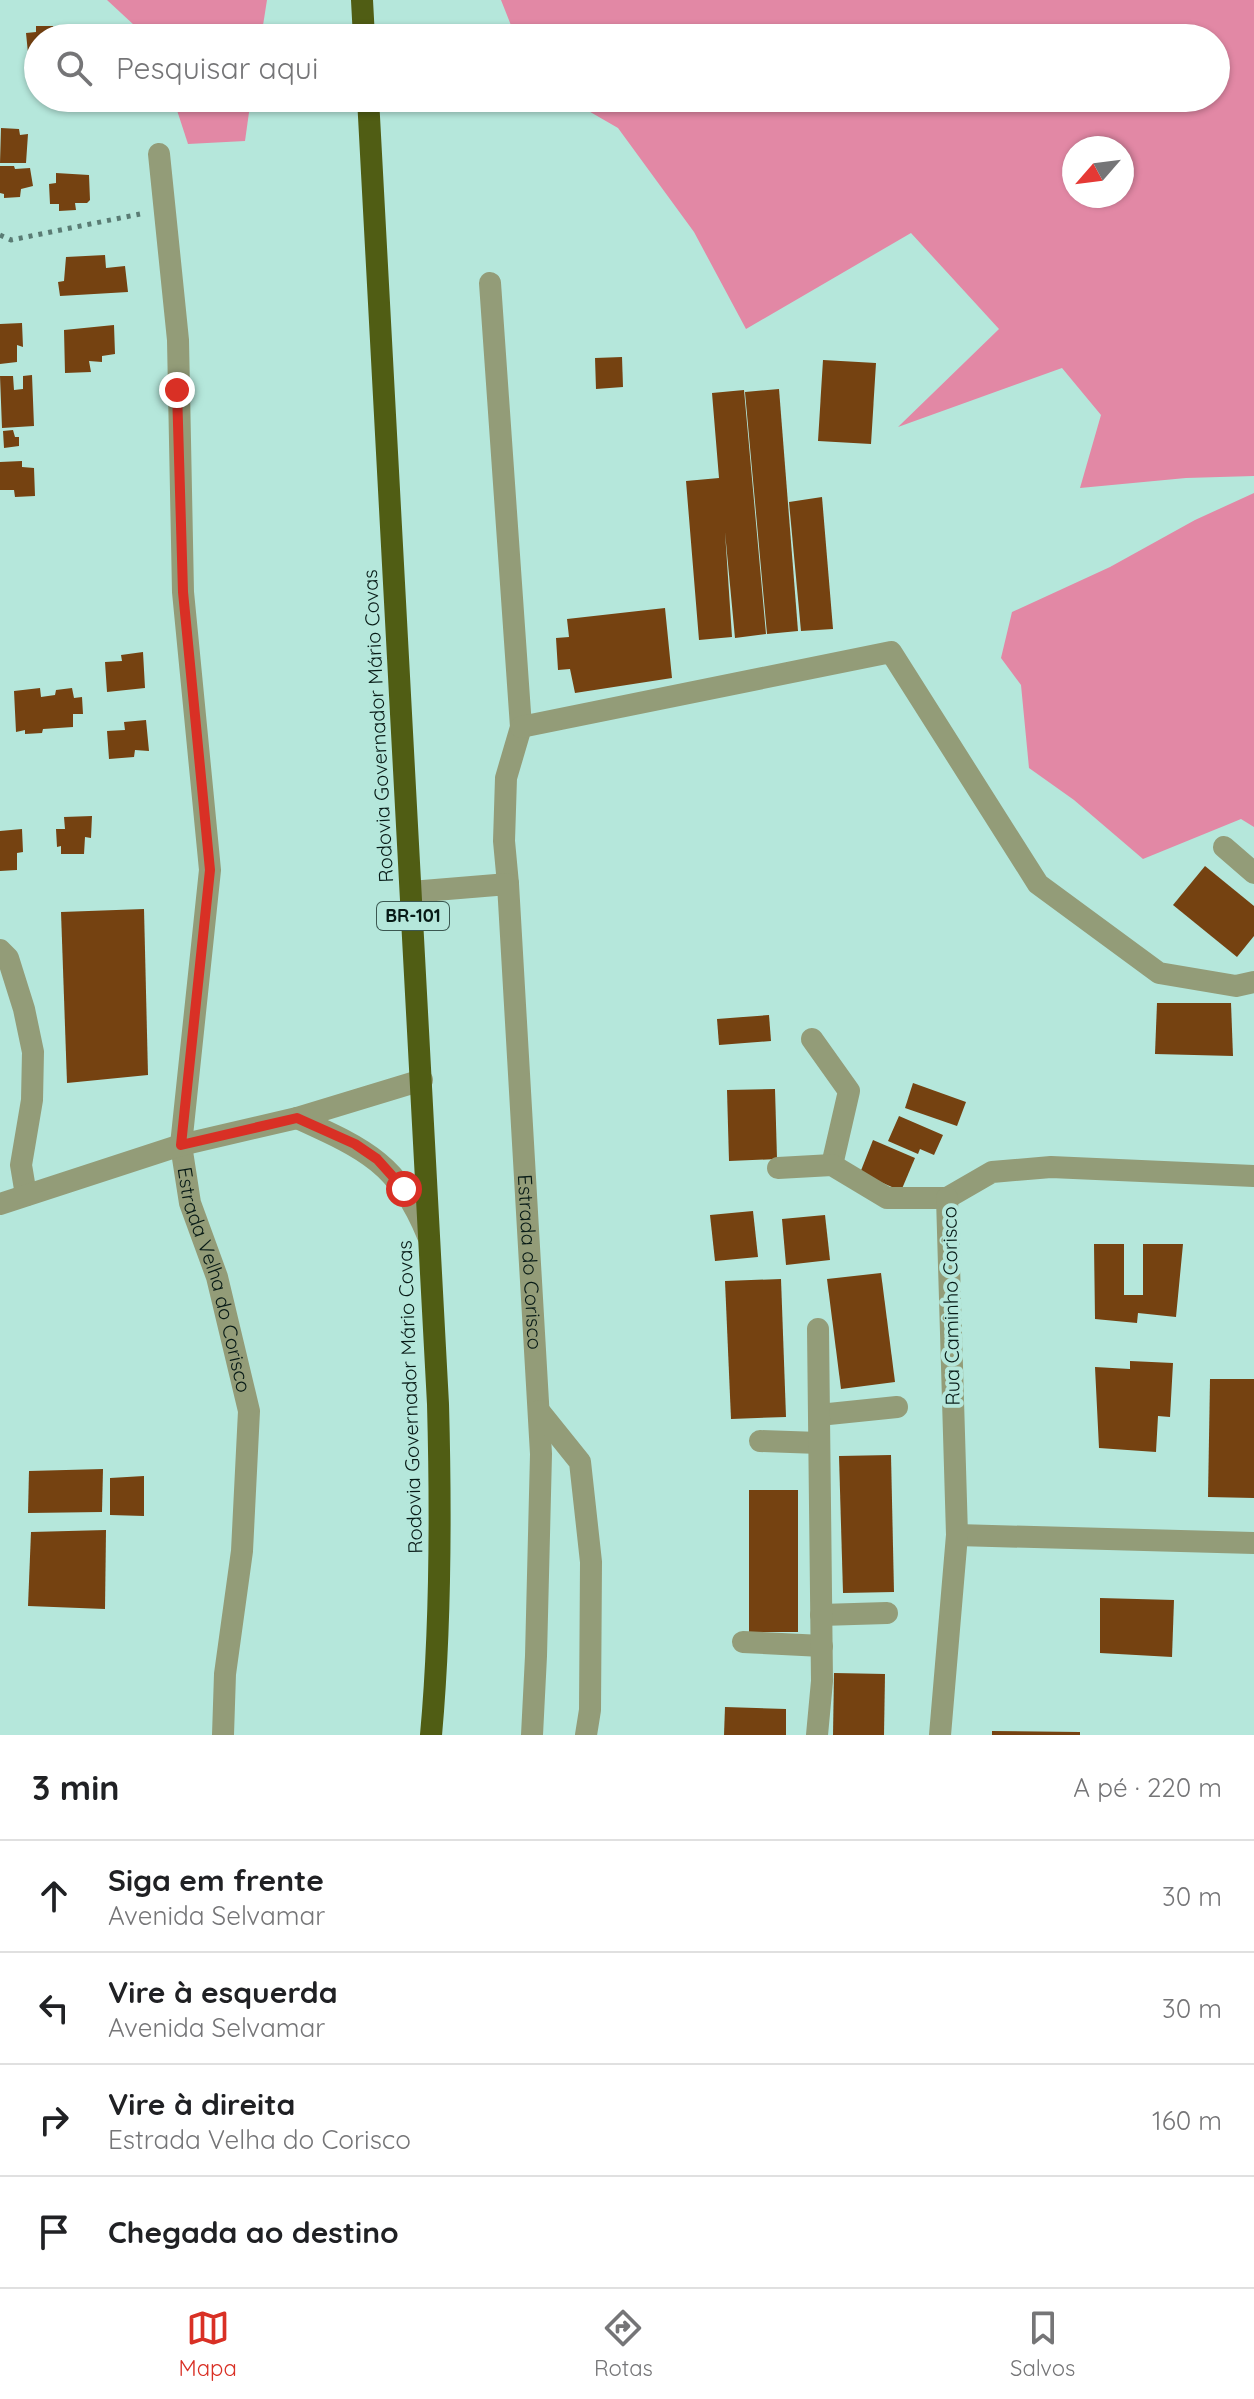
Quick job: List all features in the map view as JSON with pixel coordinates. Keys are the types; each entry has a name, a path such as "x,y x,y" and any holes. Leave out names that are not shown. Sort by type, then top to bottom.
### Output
{"highway":[{"path":"362,0 363,24"},
{"name":"Rodovia Governador Mário Covas","path":"369,112 422,1080 441,1506 431,1735"}],"street":[{"name":"Estrada Velha do Corisco","path":"159,154 178,340 183,592 210,870 181,1145 190,1203 217,1277 249,1411 242,1551 225,1674 223,1735"},
{"path":"490,283 521,727 891,652 1038,884 1159,973 1236,986 1254,982"},
{"name":"Estrada do Corisco","path":"521,727 506,778 504,841 539,1411 541,1485 532,1735"},
{"path":"1224,847 1254,873"},
{"path":"411,892 508,884"},
{"path":"0,950 8,958 33,1052 32,1100 21,1165 26,1195"},
{"path":"812,1039 849,1091 832,1165"},
{"path":"0,1204 181,1145 297,1118 422,1080"},
{"path":"297,1118 355,1144 377,1159 404,1189 418,1211 429,1238"},
{"path":"778,1168 832,1165 887,1198 947,1198"},
{"name":"Rua Caminho Corisco","path":"940,1735 957,1535 947,1198 992,1172 1051,1167 1254,1176"},
{"path":"817,1735 822,1646 818,1329"},
{"path":"819,1415 897,1407"},
{"path":"539,1411 580,1462 591,1562 590,1710 586,1735"},
{"path":"760,1441 819,1443"},
{"path":"957,1535 1254,1543"},
{"path":"821,1615 887,1613"},
{"path":"743,1642 822,1646"}],"path":[{"path":"0,235 11,240 165,210"}],"shaded area":[{"path":"107,0 267,0 263,24 133,24"},
{"path":"501,0 1254,0 1254,476 1186,478 1080,488 1101,415 1062,368 898,427 999,329 911,233 746,329 694,232 618,128 590,112 1230,112 1230,24 510,24"},
{"path":"178,112 249,112 245,141 188,144"},
{"path":"1254,493 1254,827 1241,819 1143,859 1074,800 1029,768 1021,685 1001,658 1012,612 1110,567 1195,520"}],"building":[{"path":"1,128 19,129 20,135 28,134 26,163 0,163"},
{"path":"0,166 30,168 33,186 21,189 20,197 4,198 4,194 0,193"},
{"path":"56,173 89,175 90,200 75,203 76,210 59,211 59,204 50,204 49,184 56,183"},
{"path":"105,255 106,268 125,266 128,292 60,296 58,282 64,281 66,257"},
{"path":"22,323 23,347 17,345 17,362 0,364 0,324"},
{"path":"114,325 115,354 102,356 102,362 89,361 91,372 65,373 64,330"},
{"path":"622,357 623,387 596,389 595,358"},
{"path":"823,360 876,363 871,444 818,441"},
{"path":"32,375 34,426 2,428 0,376 13,376 14,390 23,389 23,376"},
{"path":"779,389 798,631 767,634 745,392"},
{"path":"744,390 766,634 735,638 725,532 732,637 699,640 686,481 719,478 712,393"},
{"path":"13,430 15,437 19,437 19,446 4,448 3,431"},
{"path":"22,461 22,467 34,468 35,496 15,497 14,490 0,490 0,462"},
{"path":"822,497 833,629 801,631 789,502"},
{"path":"665,608 672,678 575,693 570,669 558,670 556,638 569,637 567,619"},
{"path":"143,652 145,688 107,692 105,662 122,661 121,655"},
{"path":"40,688 41,697 55,695 56,690 72,688 74,698 82,697 83,714 73,714 73,727 43,729 42,733 16,732 14,691"},
{"path":"146,720 149,751 135,750 134,757 109,759 107,731 125,730 124,722"},
{"path":"92,816 91,838 85,837 84,854 61,854 61,846 57,847 56,829 65,829 64,817"},
{"path":"22,829 23,852 17,853 17,870 0,871 0,831"},
{"path":"1205,866 1254,906 1254,936 1237,957 1173,905"},
{"path":"144,909 148,1075 67,1083 61,912"},
{"path":"1157,1003 1231,1003 1233,1056 1155,1054"},
{"path":"769,1015 771,1041 719,1045 717,1019"},
{"path":"913,1083 966,1102 957,1126 905,1108"},
{"path":"775,1089 777,1159 729,1161 727,1090"},
{"path":"899,1116 943,1135 934,1155 920,1149 918,1154 888,1141"},
{"path":"873,1140 915,1158 901,1191 860,1173"},
{"path":"753,1211 758,1257 715,1261 710,1215"},
{"path":"825,1215 830,1260 786,1265 782,1219"},
{"path":"1094,1244 1124,1244 1124,1295 1143,1295 1143,1244 1183,1244 1176,1317 1138,1313 1137,1323 1095,1319"},
{"path":"881,1273 895,1382 841,1389 827,1279"},
{"path":"781,1279 786,1417 731,1419 725,1281"},
{"path":"1130,1361 1173,1363 1170,1417 1158,1416 1156,1452 1099,1448 1095,1367 1130,1369"},
{"path":"1210,1379 1254,1379 1254,1498 1208,1497"},
{"path":"891,1455 894,1592 843,1593 839,1456"},
{"path":"103,1469 102,1512 28,1513 29,1471"},
{"path":"144,1476 144,1516 110,1515 110,1478"},
{"path":"749,1490 798,1490 798,1632 749,1632"},
{"path":"106,1530 105,1609 28,1606 31,1532"},
{"path":"1100,1598 1174,1600 1172,1657 1100,1653"},
{"path":"834,1673 885,1674 884,1735 833,1735"},
{"path":"725,1707 786,1709 786,1735 724,1735"},
{"path":"992,1731 1080,1732 1080,1735 992,1735"}],"route":[{"path":"177,390 183,592 210,870 181,1145 297,1118 355,1144 377,1159 404,1189"}]}
